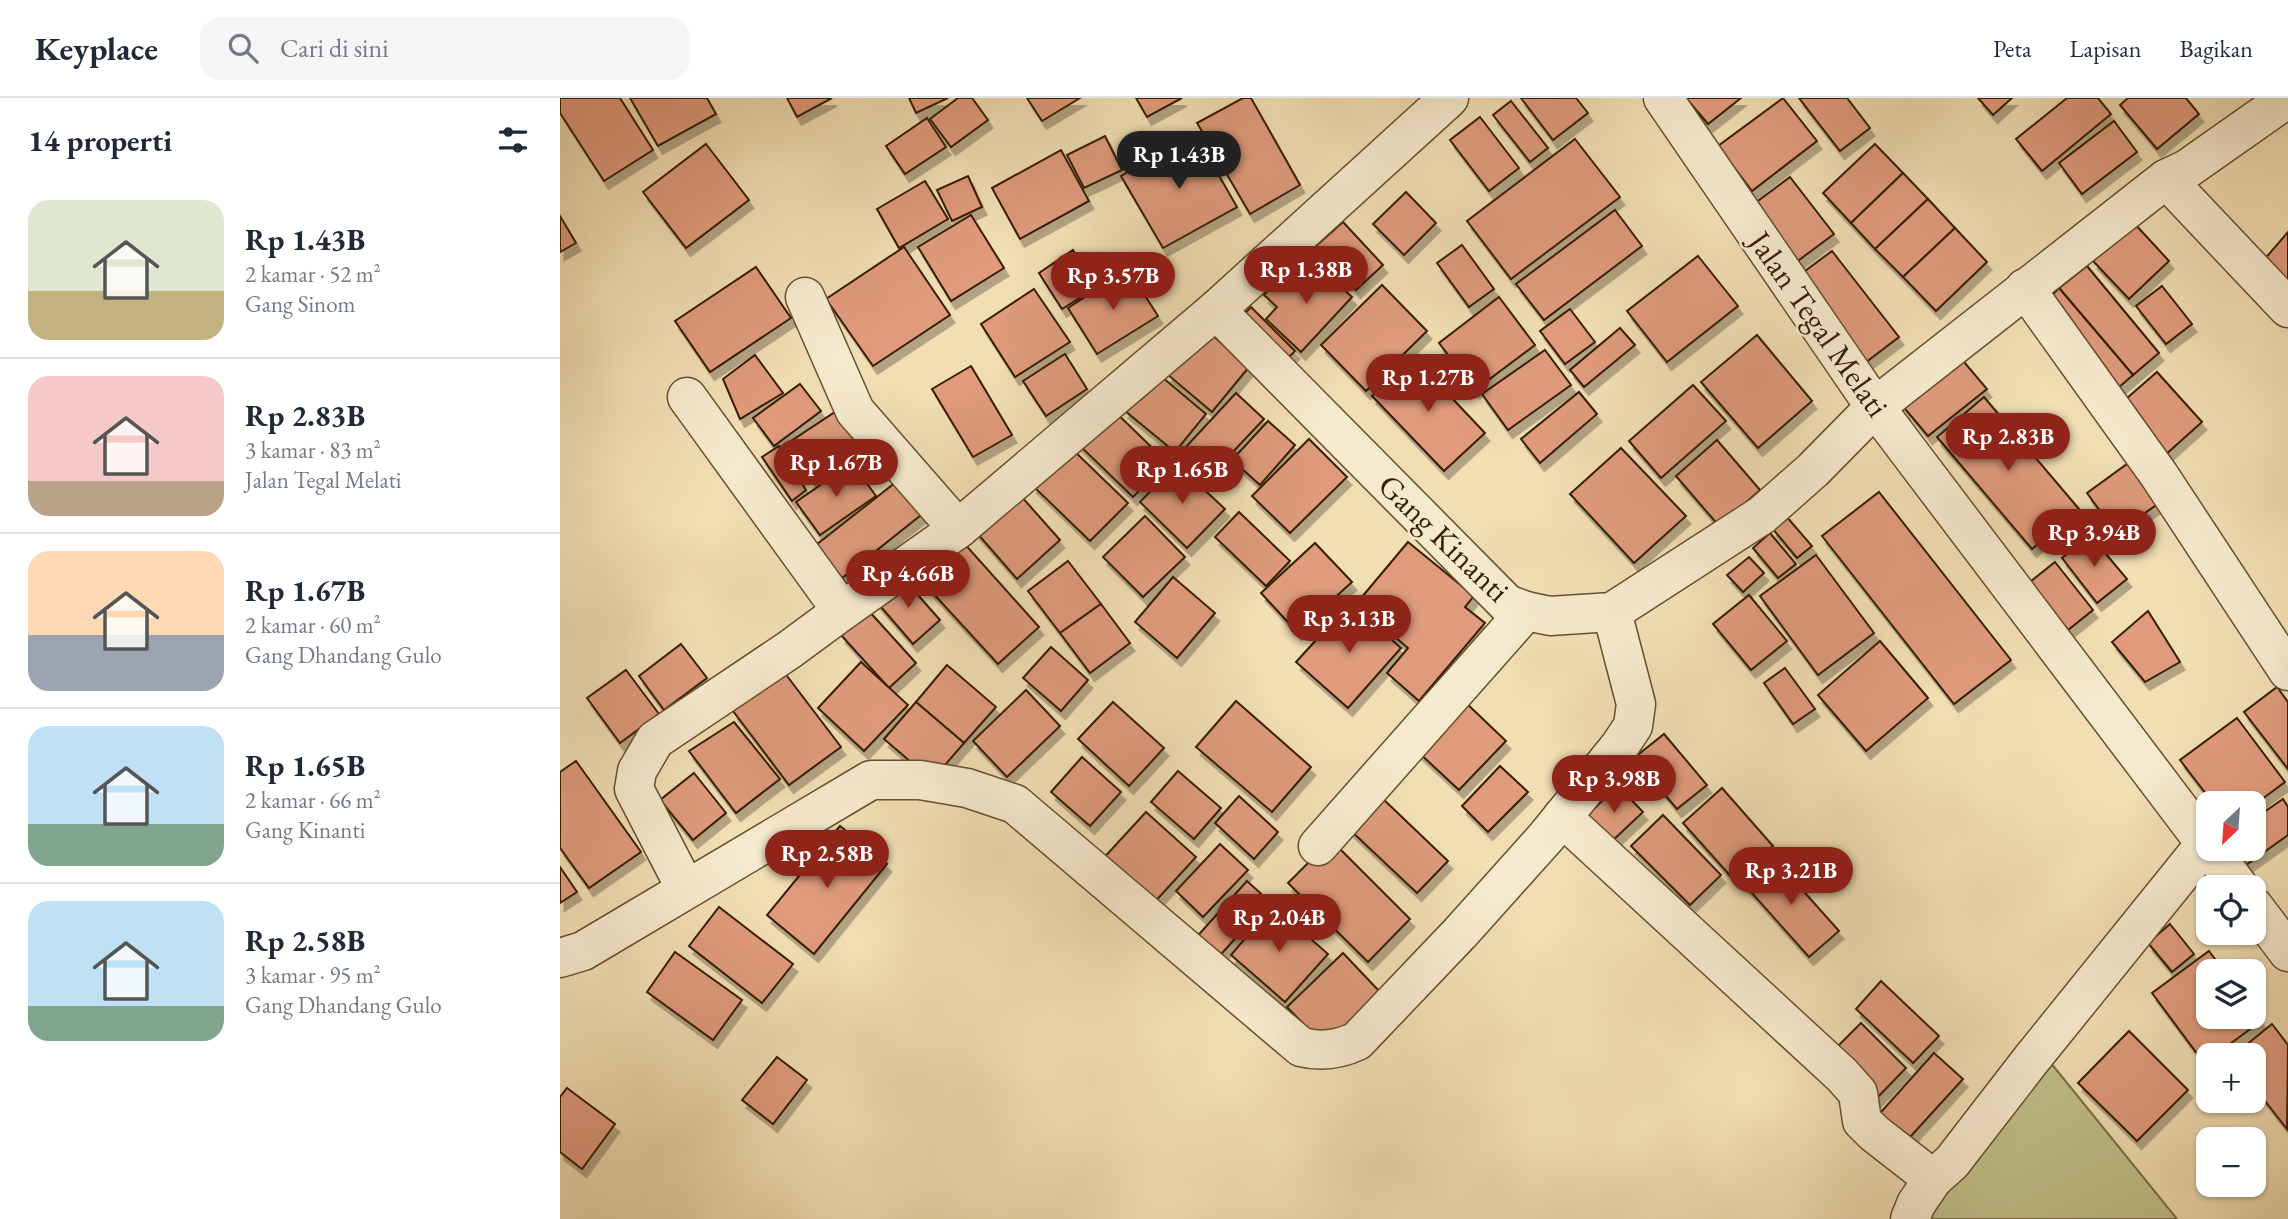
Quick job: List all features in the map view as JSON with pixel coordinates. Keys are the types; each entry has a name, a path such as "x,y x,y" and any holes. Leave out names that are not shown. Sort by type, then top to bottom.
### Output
{"street":[{"path":"686,889 634,789 637,771 655,740 789,650 958,528 1216,310 1449,98"},
{"name":"Jalan Tegal Melati","path":"1663,98 1875,407 2196,830"},
{"name":"Gang Kinanti","path":"1216,310 1507,604 1550,616 1612,612 1762,515 1813,470 1875,407 2025,288 2166,179 2187,169 2288,98"},
{"path":"2166,179 2288,308"},
{"path":"2025,288 2159,475 2288,671"},
{"path":"804,297 855,411 958,528"},
{"path":"687,397 842,611"},
{"path":"1318,846 1526,611"},
{"path":"560,958 583,951 871,780 920,780 967,788 1016,804 1301,1047 1319,1052 1345,1046 1357,1041 1461,932 1562,817 1633,726 1636,704 1612,612"},
{"path":"1562,817 1842,1075 1858,1093 1862,1121 1933,1179"},
{"path":"1910,1219 1916,1204 1933,1179 1952,1162 2030,1060 2196,860"},
{"name":"Jalan Tegal Melati","path":"2219,861 2230,875"},
{"path":"2266,923 2288,952"}],"green space":[{"path":"2042,1052 2177,1219 1904,1219"}],"building":[{"path":"560,98 620,98 653,150 604,181 560,113"},
{"path":"630,98 707,98 716,114 658,146"},
{"path":"787,98 832,98 797,117"},
{"path":"909,98 948,98 916,113"},
{"path":"958,98 972,98 988,120 951,147 930,119"},
{"path":"1027,98 1080,98 1042,121"},
{"path":"1136,98 1182,98 1147,117"},
{"path":"1243,98 1251,98 1300,185 1250,214 1197,123"},
{"path":"1521,98 1576,98 1588,113 1553,140"},
{"path":"1686,98 1741,98 1708,124"},
{"path":"1783,98 1817,141 1752,191 1718,146"},
{"path":"1799,98 1847,98 1870,128 1840,151"},
{"path":"1978,98 2012,98 1993,115"},
{"path":"2067,98 2098,98 2111,114 2042,171 2016,139"},
{"path":"2128,98 2186,98 2199,114 2157,149 2120,105"},
{"path":"1511,101 1548,148 1530,162 1493,115"},
{"path":"1480,117 1519,168 1489,191 1450,140"},
{"path":"927,118 946,147 905,174 886,146"},
{"path":"2114,121 2137,152 2082,194 2059,163"},
{"path":"1195,134 1237,207 1163,248 1121,176"},
{"path":"1105,136 1122,170 1084,188 1067,155"},
{"path":"1575,139 1620,197 1511,279 1467,221"},
{"path":"706,144 749,200 686,248 643,192"},
{"path":"1875,144 1903,173 1851,223 1823,193"},
{"path":"1061,150 1089,201 1020,239 992,188"},
{"path":"1903,173 1928,199 1875,249 1851,223"},
{"path":"968,176 982,207 952,221 937,190"},
{"path":"1790,177 1834,234 1787,269 1743,212"},
{"path":"925,181 948,219 899,248 877,209"},
{"path":"1406,192 1436,223 1404,255 1373,224"},
{"path":"1928,199 1955,228 1903,277 1875,249"},
{"path":"1615,210 1642,246 1544,320 1516,284"},
{"path":"971,215 1004,268 951,301 918,247"},
{"path":"560,216 576,243 560,252"},
{"path":"1343,222 1383,265 1356,290 1316,246"},
{"path":"2134,223 2169,261 2129,299 2093,261"},
{"path":"1955,228 1987,262 1936,311 1903,277"},
{"path":"2288,232 2288,283 2263,261"},
{"path":"1462,245 1494,289 1469,307 1437,263"},
{"path":"904,247 950,315 873,366 826,299"},
{"path":"1073,250 1097,287 1062,309 1039,273"},
{"path":"1832,251 1899,337 1861,366 1793,280"},
{"path":"1698,256 1738,306 1667,362 1627,311"},
{"path":"1317,265 1352,297 1301,352 1266,319 1277,307 1264,295 1281,276 1294,289"},
{"path":"2087,266 2159,353 2133,375 2059,288"},
{"path":"756,267 791,318 710,372 675,321"},
{"path":"1128,269 1158,316 1097,354 1068,308"},
{"path":"1382,285 1427,331 1366,391 1321,345"},
{"path":"2162,286 2192,324 2166,344 2136,306"},
{"path":"2059,288 2133,375 2109,396 2042,306"},
{"path":"1034,289 1070,342 1015,377 981,324"},
{"path":"1499,297 1535,345 1475,390 1439,343"},
{"path":"1251,307 1295,351 1278,368 1235,324"},
{"path":"1570,309 1595,342 1565,364 1540,331"},
{"path":"1620,328 1635,345 1584,387 1570,370"},
{"path":"1205,329 1249,367 1212,412 1167,374"},
{"path":"1757,335 1812,401 1758,448 1701,382"},
{"path":"1545,350 1571,385 1508,430 1482,394"},
{"path":"1065,354 1087,389 1046,416 1023,381"},
{"path":"755,355 783,393 740,419 723,379"},
{"path":"1959,356 1987,389 1928,436 1900,403"},
{"path":"1413,357 1485,433 1444,471 1372,396"},
{"path":"971,366 1012,435 973,457 932,389"},
{"path":"1156,372 1206,414 1175,452 1124,410"},
{"path":"2157,372 2202,422 2164,456 2119,405"},
{"path":"800,384 821,411 774,446 753,418"},
{"path":"1693,385 1726,421 1661,478 1629,441"},
{"path":"1579,392 1597,414 1540,463 1521,439"},
{"path":"1236,393 1264,419 1212,474 1185,448"},
{"path":"1984,397 2079,509 2032,549 1937,437"},
{"path":"1110,407 1167,462 1133,497 1076,442"},
{"path":"838,410 864,450 814,483 788,443"},
{"path":"1268,421 1295,445 1260,485 1232,460"},
{"path":"1309,439 1347,477 1290,533 1252,496"},
{"path":"1717,440 1760,490 1719,526 1676,476"},
{"path":"779,446 806,490 792,501 762,457"},
{"path":"1069,446 1128,503 1090,541 1032,485"},
{"path":"1621,448 1686,516 1634,563 1570,494"},
{"path":"2138,456 2168,497 2116,533 2087,493"},
{"path":"852,463 876,496 820,535 796,502"},
{"path":"1177,464 1225,509 1187,548 1140,502"},
{"path":"896,482 921,515 842,578 816,545"},
{"path":"1013,487 1060,540 1017,579 970,525"},
{"path":"1879,492 2011,660 1954,704 1822,536"},
{"path":"1239,512 1290,561 1266,586 1215,537"},
{"path":"1145,516 1185,557 1143,597 1103,557"},
{"path":"1786,516 1812,546 1797,558 1772,528"},
{"path":"1770,533 1796,564 1778,578 1753,548"},
{"path":"2090,535 2127,579 2097,603 2062,558"},
{"path":"962,541 1039,627 998,664 919,578"},
{"path":"1408,542 1474,596 1465,607 1485,623 1419,701 1387,673 1408,648 1356,604"},
{"path":"1315,543 1352,582 1297,632 1261,593"},
{"path":"1816,555 1874,633 1818,675 1760,596"},
{"path":"1749,557 1764,573 1743,592 1727,575"},
{"path":"1068,561 1101,604 1060,633 1028,591"},
{"path":"2055,562 2093,610 2068,630 2030,582"},
{"path":"902,577 940,620 913,644 875,600"},
{"path":"1173,577 1215,613 1177,658 1135,622"},
{"path":"1749,595 1787,641 1751,670 1713,624"},
{"path":"1350,603 1401,648 1348,708 1296,662"},
{"path":"1101,604 1130,643 1090,673 1060,633"},
{"path":"868,610 916,663 889,688 841,635"},
{"path":"2148,611 2180,662 2145,682 2112,642"},
{"path":"1880,641 1928,698 1866,751 1818,695"},
{"path":"681,644 707,678 664,710 639,676"},
{"path":"1051,647 1088,680 1061,711 1023,678"},
{"path":"861,662 908,705 864,751 818,708"},
{"path":"947,665 996,707 964,743 916,702"},
{"path":"1785,668 1815,709 1793,724 1764,683"},
{"path":"626,670 659,714 620,743 587,698"},
{"path":"784,672 841,747 789,785 733,711"},
{"path":"2277,687 2288,702 2288,769 2244,712"},
{"path":"1026,690 1060,726 1007,777 973,741"},
{"path":"1236,701 1311,767 1272,812 1196,747"},
{"path":"1464,701 1506,741 1459,790 1417,751"},
{"path":"916,702 964,743 932,780 884,739"},
{"path":"1113,702 1164,748 1129,786 1078,739"},
{"path":"2237,718 2285,782 2266,796 2266,791 2204,791 2180,760"},
{"path":"734,722 780,779 736,813 689,751"},
{"path":"1664,734 1707,785 1677,809 1634,758"},
{"path":"1082,757 1121,792 1090,826 1051,792"},
{"path":"576,761 641,852 589,888 560,848 560,772"},
{"path":"1500,766 1528,792 1488,832 1462,806"},
{"path":"1178,771 1221,808 1194,839 1151,802"},
{"path":"694,773 726,813 693,840 660,800"},
{"path":"1618,786 1643,812 1610,843 1585,817"},
{"path":"1722,788 1773,846 1734,880 1683,823"},
{"path":"1239,796 1278,832 1254,859 1215,823"},
{"path":"1381,797 1448,861 1417,893 1349,829"},
{"path":"2283,799 2288,807 2288,835 2266,851 2266,811"},
{"path":"1146,812 1196,857 1150,907 1100,862"},
{"path":"1663,815 1721,875 1690,905 1631,846"},
{"path":"840,826 887,864 814,954 767,915"},
{"path":"1331,840 1410,919 1368,962 1288,883"},
{"path":"1220,844 1248,870 1203,917 1176,891"},
{"path":"1773,857 1839,931 1809,957 1743,883"},
{"path":"560,867 577,892 560,903"},
{"path":"1247,881 1269,901 1215,961 1193,941"},
{"path":"1273,906 1328,954 1285,1002 1231,955"},
{"path":"719,907 793,964 762,1003 689,946"},
{"path":"2170,924 2194,954 2172,972 2148,943"},
{"path":"2209,951 2215,959 2198,959"},
{"path":"675,952 742,1000 713,1040 647,992"},
{"path":"1343,953 1381,993 1326,1047 1287,1007"},
{"path":"2196,961 2196,1029 2250,1029 2231,1043 2196,1043 2196,1052 2152,993"},
{"path":"1881,981 1939,1036 1913,1063 1856,1009"},
{"path":"1861,1023 1906,1068 1875,1100 1830,1054"},
{"path":"2272,1024 2288,1045 2287,1129 2266,1102 2266,1043 2249,1043"},
{"path":"2129,1031 2188,1090 2137,1141 2078,1083"},
{"path":"1934,1053 1963,1079 1901,1147 1873,1121"},
{"path":"777,1057 807,1080 773,1124 742,1100"},
{"path":"567,1088 615,1124 582,1169 560,1152 560,1097"}]}
